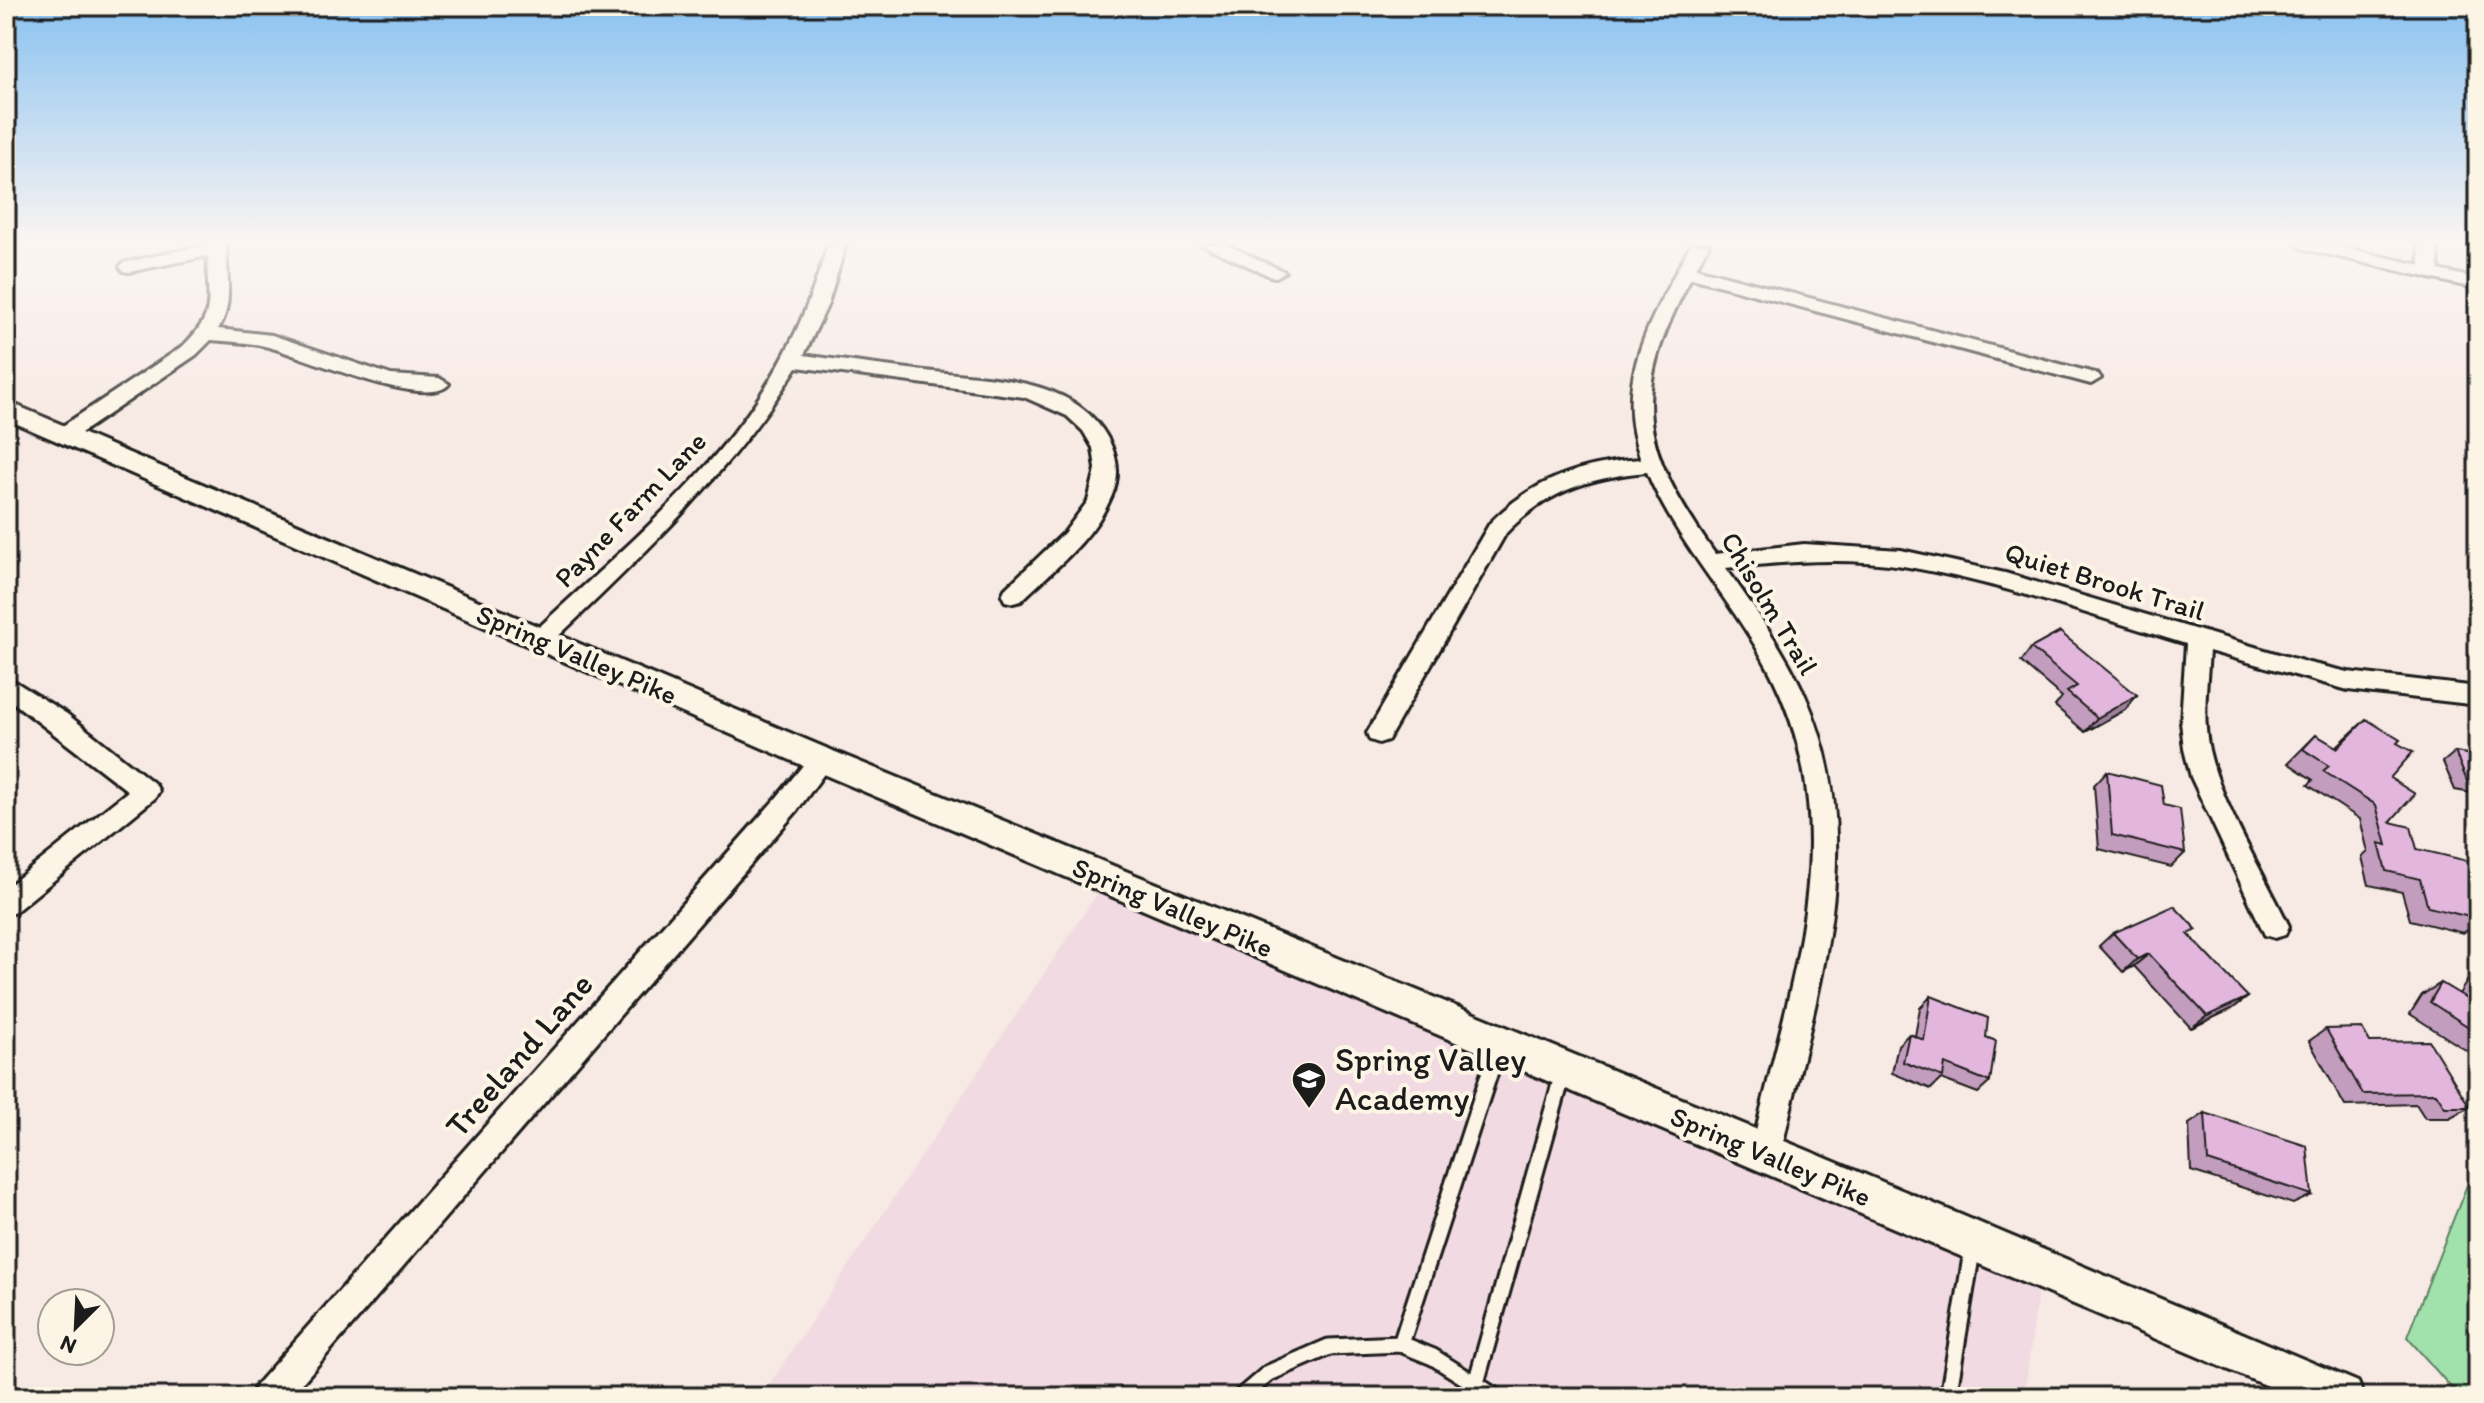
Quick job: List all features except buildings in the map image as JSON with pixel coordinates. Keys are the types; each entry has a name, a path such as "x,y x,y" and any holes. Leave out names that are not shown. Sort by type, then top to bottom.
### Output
{"street":[{"path":"65,434 189,351 215,321 218,309"},
{"name":"Payne Farm Lane","path":"542,638 708,476 793,360 819,309"},
{"name":"Chisolm Trail","path":"1667,309 1649,347 1642,371 1639,414 1652,465 1675,507 1767,645 1788,684 1810,744 1820,785 1825,827 1820,915 1766,1153"},
{"path":"1832,309 2091,378"},
{"path":"206,334 272,341 389,381 439,384"},
{"path":"793,360 1023,389 1065,405 1093,429 1101,443 1108,472 1098,505 1013,595"},
{"name":"Spring Valley Pike","path":"6,409 822,760 1565,1068 2343,1397"},
{"path":"1379,733 1498,528 1510,514 1531,497 1573,476 1623,466 1652,465"},
{"name":"Quiet Brook Trail","path":"1712,562 1804,552 1901,558 2005,581 2198,640 2348,681 2478,696"},
{"path":"2198,640 2193,722 2196,749 2204,777 2275,926"},
{"path":"6,685 58,721 146,791 6,904"},
{"name":"Treeland Lane","path":"268,1397 787,804 822,760"}],"lane":[{"path":"1401,1344 1500,1041"},
{"path":"1476,1383 1565,1068"},
{"path":"1948,1397 1974,1242"},
{"path":"1241,1397 1269,1373 1329,1347 1401,1344 1433,1357 1496,1397"}],"shaded area":[{"name":"Spring Valley Academy","path":"1107,879 2041,1271 2024,1397 761,1397"}],"green space":[{"path":"2478,1157 2478,1397 2466,1397 2455,1392 2407,1337"}],"place":[{"name":"Spring Valley Academy","path":"1309,1110"}]}
